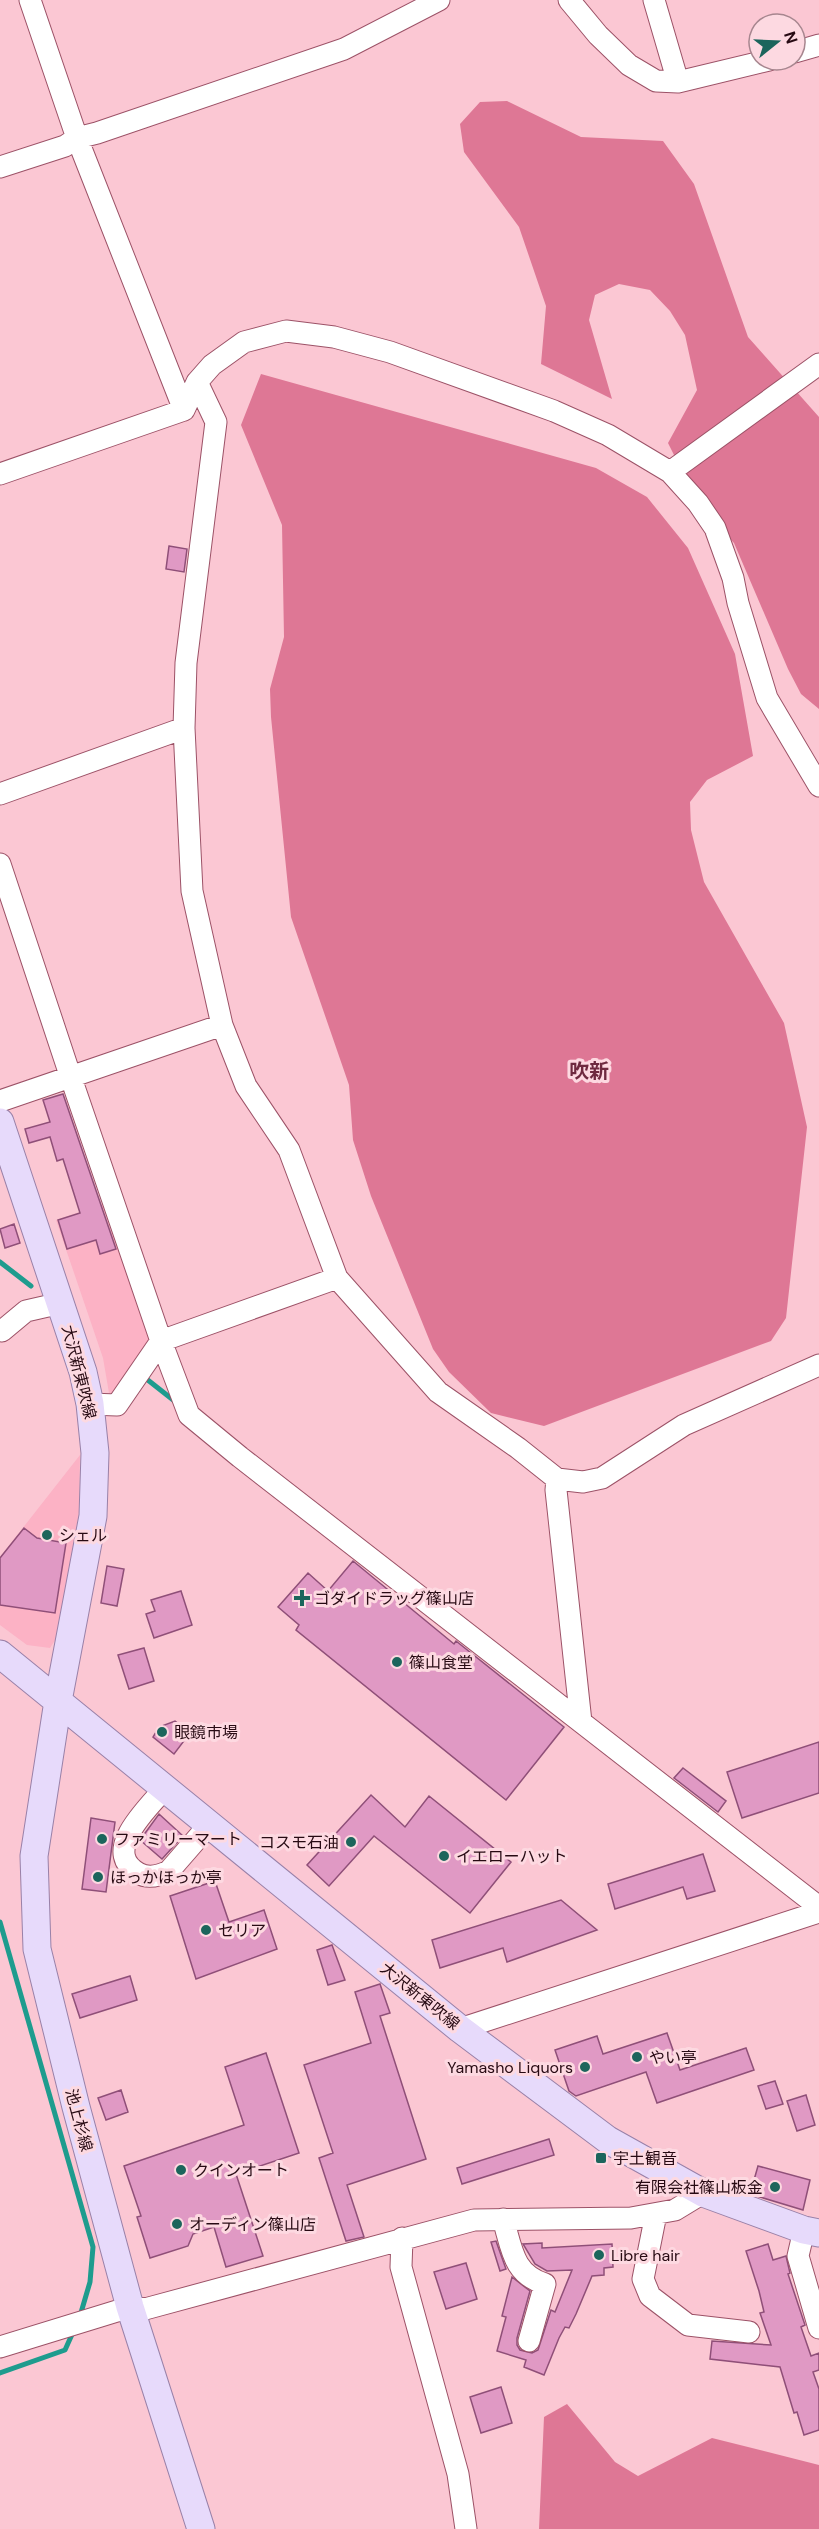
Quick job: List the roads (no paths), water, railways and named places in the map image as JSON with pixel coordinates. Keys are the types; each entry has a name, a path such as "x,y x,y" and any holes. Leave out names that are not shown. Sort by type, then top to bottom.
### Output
{"main road":[{"name":"大沢新東吹線","path":"0,1122 61,1303 90,1404 95,1453 93,1516 58,1701"},
{"name":"大沢新東吹線","path":"0,1654 166,1787 209,1825 460,2029 608,2140 703,2193 812,2231"},
{"name":"池上杉線","path":"58,1701 34,1856 37,1949 76,2107 130,2307 201,2529"}],"street":[{"path":"30,0 76,138 184,410"},
{"path":"0,167 65,146 76,138 98,134 344,49 439,0"},
{"path":"569,0 598,35 629,65 656,81 678,82 747,65"},
{"path":"654,0 678,82"},
{"path":"0,474 184,410 197,382 212,365 244,342 286,331 334,337 390,352 554,411 608,435 670,472 698,503 715,528 733,578 738,603 767,699 819,786"},
{"path":"670,472 819,364"},
{"path":"197,382 216,422 186,663 184,728 192,891 222,1024 246,1086 289,1150 337,1278 438,1392 518,1448 557,1479 583,1482 602,1478 684,1425 819,1365"},
{"path":"0,794 184,728"},
{"path":"0,864 70,1076 161,1341 189,1415 819,1909"},
{"path":"0,1101 222,1024"},
{"path":"90,1404 117,1405 161,1341 337,1278"},
{"path":"2,1331 26,1311 61,1303"},
{"path":"557,1479 556,1490 581,1722"},
{"path":"166,1787 127,1835 124,1851 130,1867 145,1876 153,1877 169,1871 209,1825"},
{"path":"460,2029 819,1909"},
{"path":"0,2347 130,2307 145,2309 474,2220 631,2218 675,2210 703,2193"},
{"path":"656,2214 643,2279 650,2296 688,2325 749,2332"},
{"path":"503,2219 519,2267 531,2279 545,2284 529,2341"},
{"path":"812,2231 798,2256 819,2328"},
{"path":"402,2238 401,2267 458,2474 466,2529"}],"waterway":[{"path":"0,1262 31,1286"},
{"path":"144,1377 177,1403"},
{"path":"0,1922 93,2247 90,2282 80,2316"},
{"path":"0,2373 65,2350 74,2330"}],"place":[{"name":"シェル","path":"47,1535"},
{"name":"ゴダイドラッグ篠山店","path":"302,1598"},
{"name":"篠山食堂","path":"397,1662"},
{"name":"眼鏡市場","path":"162,1732"},
{"name":"ファミリーマート","path":"102,1839"},
{"name":"コスモ石油","path":"351,1842"},
{"name":"イエローハット","path":"444,1856"},
{"name":"ほっかほっか亭","path":"98,1877"},
{"name":"セリア","path":"206,1930"},
{"name":"やい亭","path":"637,2057"},
{"name":"Yamasho Liquors","path":"585,2067"},
{"name":"宇土観音","path":"601,2158"},
{"name":"クインオート","path":"181,2170"},
{"name":"有限会社篠山板金","path":"775,2187"},
{"name":"オーディン篠山店","path":"177,2224"},
{"name":"Libre hair","path":"599,2255"}],"district":[{"name":"吹新","path":"589,1071"}]}
